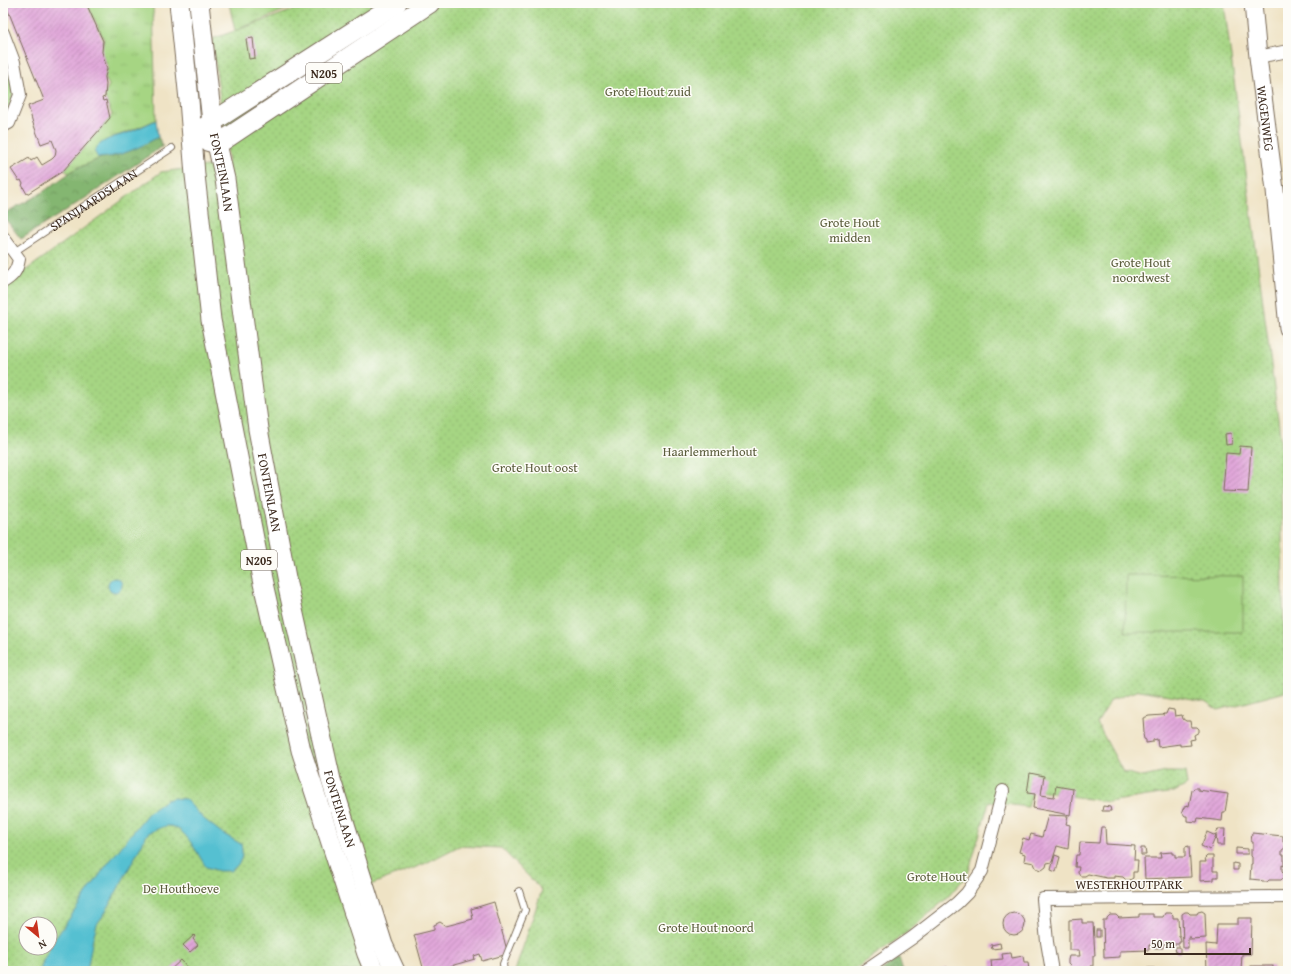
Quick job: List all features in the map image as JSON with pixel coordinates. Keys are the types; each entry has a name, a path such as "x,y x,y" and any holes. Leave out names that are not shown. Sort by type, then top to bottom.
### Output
{"main road":[{"name":"FONTEINLAAN","path":"179,3 195,175 211,320 262,580 301,750 367,954 374,971"},
{"name":"FONTEINLAAN","path":"199,3 212,122 225,179 258,429 287,583 331,780 383,945 395,971"},
{"name":"N205","path":"192,137 212,122 397,3"},
{"name":"N205","path":"218,144 430,3"},
{"path":"192,137 218,144"}],"street":[{"name":"WAGENWEG","path":"1253,3 1258,57 1283,221 1288,328"},
{"path":"3,33 14,62 20,95 9,123 3,126"},
{"path":"1258,57 1288,51"},
{"path":"3,237 17,256"},
{"name":"SPANJAARDSLAAN","path":"3,282 13,275 17,269 17,256"},
{"path":"864,971 918,933 957,903 967,893 982,872 1003,791"},
{"name":"WESTERHOUTPARK","path":"1052,971 1047,942 1043,898 1288,897"}],"lane":[{"name":"SPANJAARDSLAAN","path":"17,256 172,148"},
{"path":"504,971 503,964 525,910 519,891"}],"green space":[{"path":"87,3 153,3 156,120 111,138 98,158 103,157 69,173 64,170 112,115 104,95 109,85 104,77 108,67 100,50 104,40"},
{"path":"229,3 301,3 235,31"},
{"name":"Haarlemmerhout","path":"313,3 1224,3 1280,434 1285,692 1218,710 1205,701 1140,690 1111,700 1097,723 1123,772 1143,777 1166,772 1185,772 1187,785 1174,792 1108,802 1033,790 1028,807 989,802 968,874 946,899 909,931 852,971 515,971 542,890 501,848 459,846 424,864 370,885 369,971 3,971 3,287 161,172 229,163 212,39"},
{"path":"3,54 12,77 13,92 9,107 3,114"},
{"path":"158,137 163,146 21,239 3,214 40,194 75,169 103,157 124,153"},
{"path":"3,249 7,256 8,264 3,274"},
{"path":"1126,575 1243,576 1243,632 1125,632"},
{"path":"899,958 903,971 882,971 882,970"}],"water":[{"path":"156,120 158,137 129,151 114,156 98,158 94,151 101,143"},
{"path":"112,578 118,578 122,582 122,588 118,592 112,592 108,588 108,582"},
{"path":"174,798 185,799 204,819 222,833 241,844 242,856 237,865 231,871 219,871 206,867 186,836 175,827 166,826 148,833 105,913 97,924 87,971 40,971 46,956 58,956 58,935 105,867 148,813 166,800"}],"building":[{"path":"5,3 86,3 103,41 102,52 107,69 105,77 105,97 102,98 103,101 106,100 110,118 63,171 27,194 21,180 19,181 11,169 29,158 31,161 37,157 42,165 55,156 56,150 52,140 41,144 33,123 28,106 44,100"},
{"path":"253,38 255,58 249,59 246,39"},
{"path":"1231,433 1232,444 1226,445 1225,434"},
{"path":"1240,446 1251,447 1248,492 1223,491 1226,453 1239,454"},
{"path":"1168,709 1174,710 1175,716 1182,715 1183,719 1190,721 1191,727 1197,727 1199,729 1199,732 1194,735 1195,739 1190,740 1191,745 1180,746 1180,744 1158,747 1157,739 1153,740 1153,742 1146,743 1143,734 1143,718 1164,715 1163,714 1166,714"},
{"path":"1030,773 1044,776 1041,795 1054,797 1056,786 1073,789 1070,815 1033,808 1035,794 1027,793"},
{"path":"1194,788 1198,788 1198,790 1228,794 1222,821 1198,818 1197,822 1187,821 1187,816 1185,816 1182,812 1186,805 1189,806 1192,790"},
{"path":"1103,806 1110,807 1111,811 1102,811"},
{"path":"1048,815 1068,816 1066,824 1070,825 1068,849 1057,846 1052,862 1047,863 1046,867 1042,870 1036,868 1034,863 1024,861 1025,854 1019,852 1023,838 1029,840 1031,834 1042,837"},
{"path":"1101,827 1105,827 1106,844 1135,846 1134,860 1138,860 1137,872 1133,872 1133,878 1130,880 1126,880 1123,877 1114,876 1114,878 1107,878 1088,874 1085,876 1080,876 1078,873 1079,867 1075,867 1076,855 1079,855 1080,842 1099,843"},
{"path":"1218,829 1225,829 1224,845 1217,845 1216,835"},
{"path":"1207,832 1216,836 1210,850 1201,846"},
{"path":"1252,833 1283,836 1285,848 1282,850 1282,855 1284,855 1284,866 1282,865 1282,871 1284,873 1284,877 1281,880 1269,880 1267,882 1262,882 1260,880 1250,879 1252,864 1251,849 1253,849 1253,842 1251,842"},
{"path":"1189,846 1191,877 1145,879 1144,858 1161,858 1160,853 1172,852 1172,854 1175,854 1175,857 1185,857 1185,847"},
{"path":"1141,848 1145,848 1146,855 1141,855"},
{"path":"1236,848 1248,849 1248,854 1236,854"},
{"path":"1055,855 1060,857 1056,872 1051,870"},
{"path":"1207,856 1213,856 1213,871 1218,871 1218,877 1214,877 1214,880 1200,881 1200,862 1206,862 1205,858"},
{"path":"1233,863 1238,864 1238,870 1233,870"},
{"path":"494,902 508,954 482,961 480,954 474,956 475,959 433,971 424,971 414,935 434,930 434,925 440,922 446,926 473,919 471,909"},
{"path":"1202,911 1205,913 1206,938 1190,939 1190,937 1188,937 1188,948 1183,948 1182,914 1188,912 1190,914 1197,914 1198,912"},
{"path":"1010,913 1018,913 1025,920 1025,928 1018,935 1010,935 1003,928 1003,920"},
{"path":"1165,913 1171,913 1173,918 1178,918 1179,936 1181,942 1179,942 1179,944 1163,944 1163,948 1154,948 1154,945 1149,945 1149,950 1120,951 1120,957 1104,958 1103,920 1107,920 1110,915 1116,915 1119,918 1139,917 1139,914 1153,914 1153,917 1163,917"},
{"path":"1238,918 1252,918 1251,954 1242,954 1241,971 1207,971 1206,944 1216,945 1217,924 1238,924"},
{"path":"1082,919 1082,923 1093,923 1095,956 1093,956 1093,966 1091,966 1091,971 1070,971 1070,966 1068,964 1069,956 1080,956 1079,950 1069,950 1069,920"},
{"path":"1096,930 1100,930 1100,937 1096,937"},
{"path":"194,935 195,936 193,939 198,945 190,952 183,945"},
{"path":"1000,943 1001,948 992,949 991,945"},
{"path":"1175,947 1180,947 1180,953 1176,953"},
{"path":"1011,953 1012,958 1023,956 1024,962 1028,962 1029,971 992,971 991,960 1003,959 1002,954"},
{"path":"181,960 191,971 169,971"},
{"path":"1251,966 1273,966 1273,971 1251,971"},
{"path":"947,967 949,971 938,971"},
{"path":"1148,968 1154,968 1154,971 1148,971"}],"park label":[{"name":"Grote Hout zuid","path":"648,91"},
{"name":"Grote Hout midden","path":"850,230"},
{"name":"Grote Hout noordwest","path":"1141,270"},
{"name":"Grote Hout oost","path":"535,467"},
{"name":"Grote Hout","path":"937,876"},
{"name":"De Houthoeve","path":"181,888"},
{"name":"Grote Hout noord","path":"706,927"}]}
